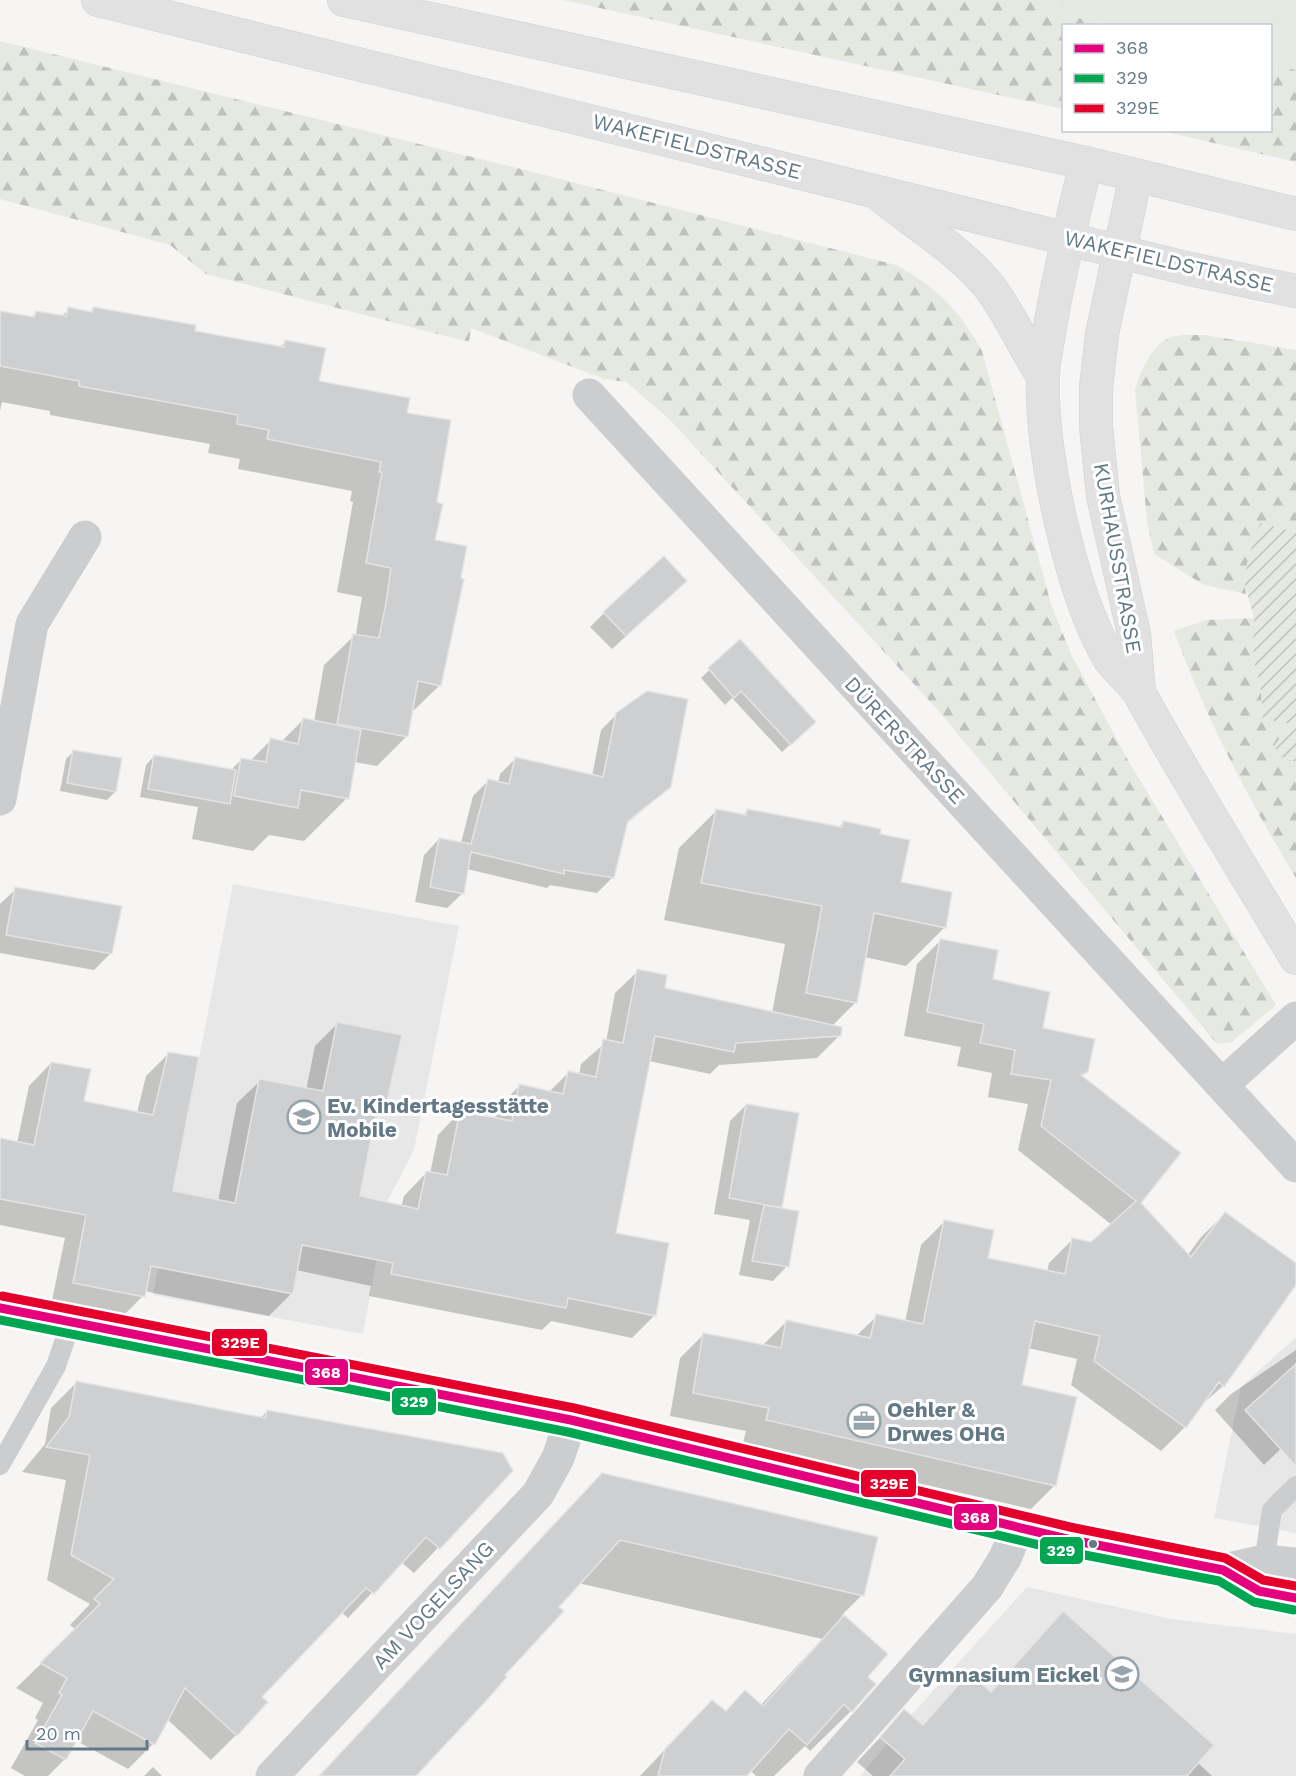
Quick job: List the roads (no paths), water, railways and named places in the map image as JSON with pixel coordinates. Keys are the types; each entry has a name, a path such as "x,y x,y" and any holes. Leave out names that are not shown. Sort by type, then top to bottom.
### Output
{"main road":[{"name":"WAKEFIELDSTRASSE","path":"98,0 1068,237 1190,269 1296,291"},
{"path":"344,0 1086,163 1296,214"},
{"name":"KURHAUSSTRASSE","path":"1086,163 1068,237 1042,376 1045,435 1057,502 1074,567 1089,613 1110,659 1139,692 1164,739 1296,958"},
{"name":"KURHAUSSTRASSE","path":"1136,175 1118,250 1102,334 1096,387 1096,426 1103,496 1134,634 1139,692"},
{"path":"873,190 969,266 987,284 1010,315 1022,344 1042,376"}],"street":[{"name":"DÜRERSTRASSE","path":"589,395 1296,1166"},
{"path":"0,799 32,624 85,537"},
{"path":"1222,1085 1296,1018"},
{"path":"0,1308 571,1420 1018,1527 1223,1570 1273,1572 1296,1598"},
{"name":"AM VOGELSANG","path":"272,1776 538,1494 558,1458 571,1420"},
{"path":"820,1776 987,1587 1005,1558 1018,1527"}],"lane":[{"path":"0,1465 56,1366 71,1322"},
{"path":"1273,1572 1272,1510 1296,1486"}],"place":[{"name":"Ev. Kindertagesstätte Mobile","path":"304,1117"},
{"name":"Oehler & Drwes OHG","path":"864,1421"},
{"name":"Gymnasium Eickel","path":"1122,1674"}]}
